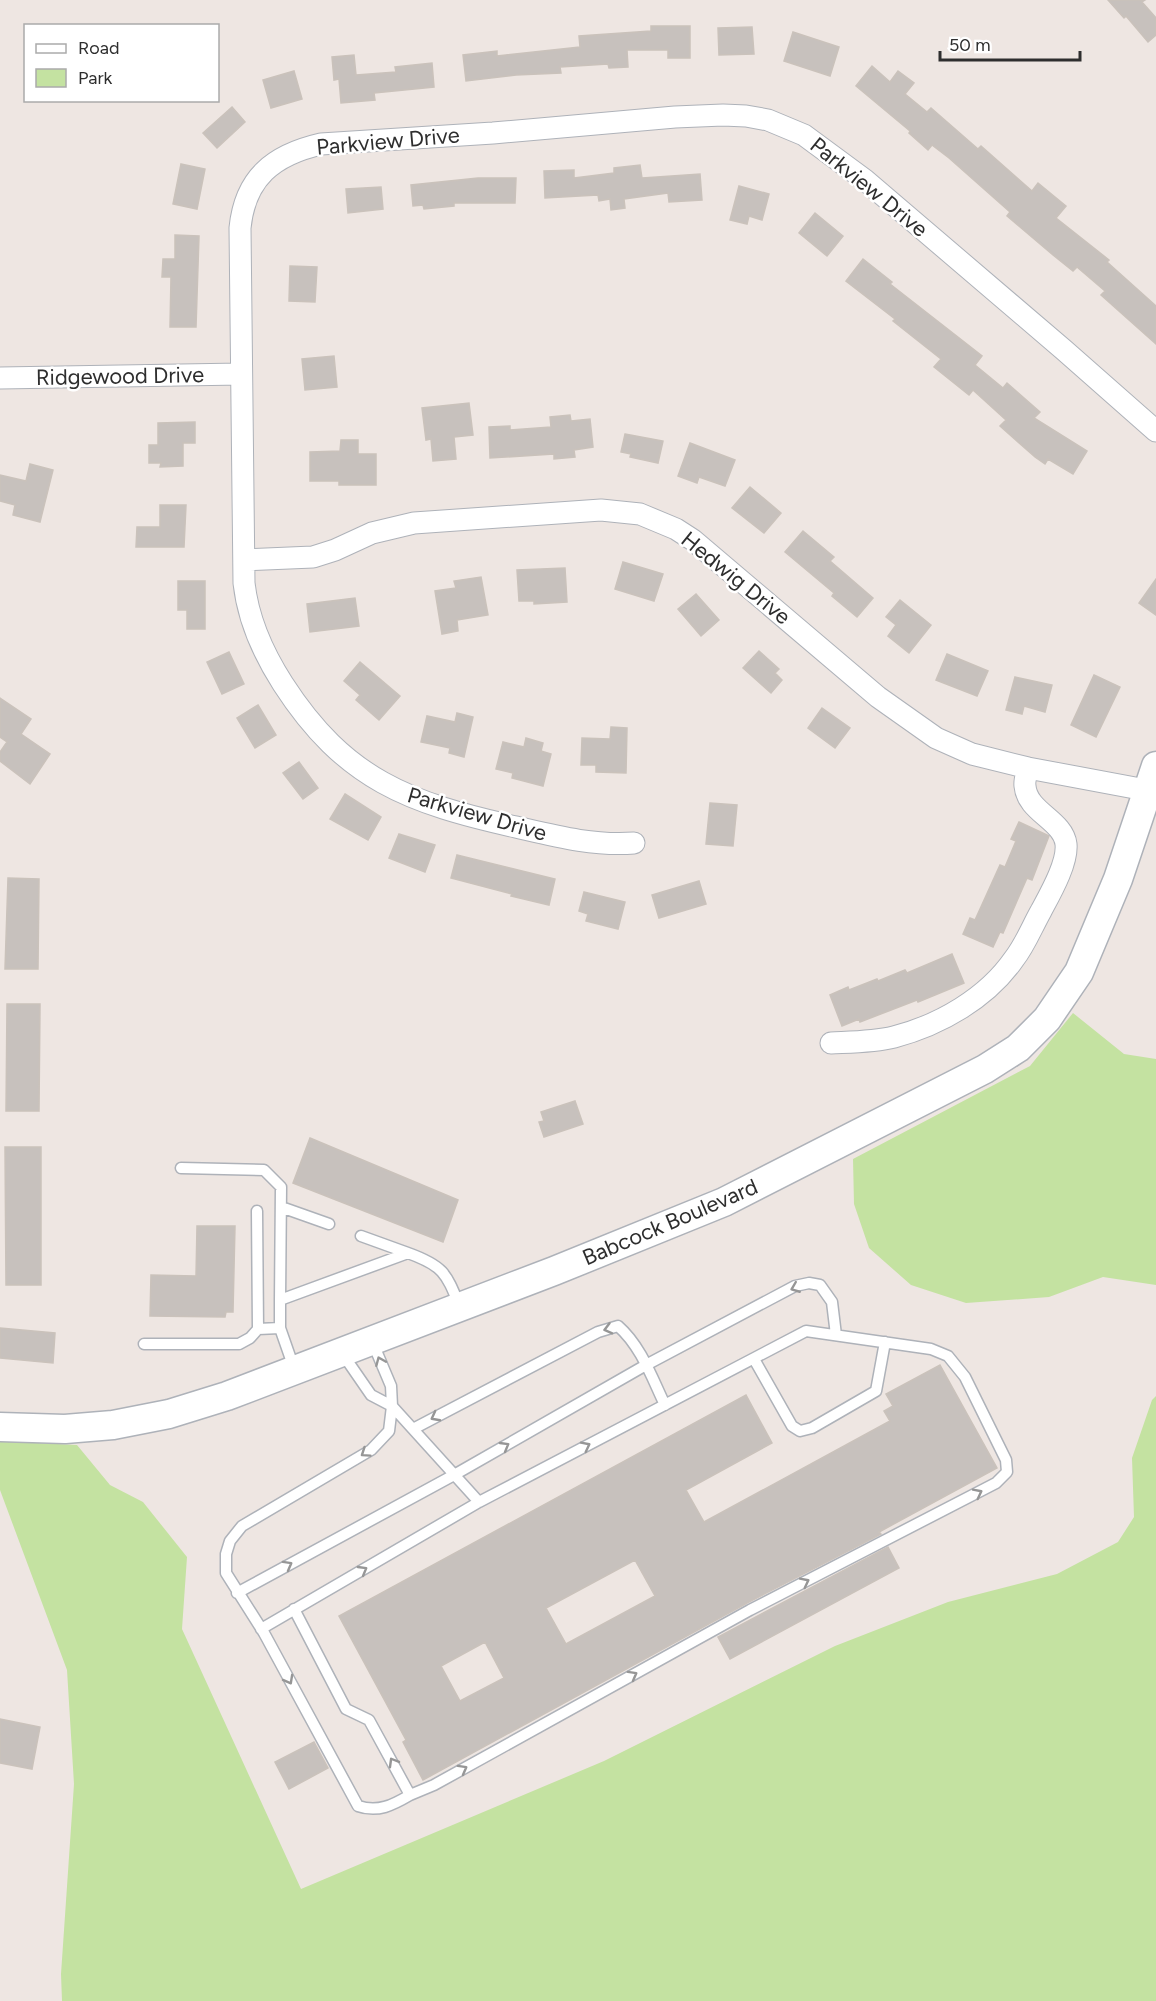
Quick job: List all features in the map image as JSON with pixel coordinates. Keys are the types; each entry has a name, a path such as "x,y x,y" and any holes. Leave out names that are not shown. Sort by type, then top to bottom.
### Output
{"main road":[{"name":"Babcock Boulevard","path":"0,1427 65,1429 113,1425 140,1421 194,1407 460,1308 724,1202 985,1069 1018,1048 1047,1019 1079,972 1118,879 1153,783"}],"street":[{"name":"Parkview Drive","path":"634,843 613,845 590,843 487,821 426,803 396,790 372,778 331,745 310,724 277,675 265,652 247,603 244,560 241,374 240,228 242,211 259,177 272,164 287,155 321,144 492,133 675,117 746,116 768,120 804,135 865,180 1156,431"},
{"name":"Ridgewood Drive","path":"0,378 241,374"},
{"name":"Hedwig Drive","path":"244,560 313,556 335,550 372,533 414,523 601,510 640,514 676,529 693,540 878,697 918,727 953,747 1028,768 1153,783"},
{"path":"831,1043 893,1037 926,1026 976,999 996,981 1014,959 1047,900 1066,852 1065,840 1059,829 1049,821 1028,795 1024,785 1028,768"}],"lane":[{"path":"181,1168 264,1170 280,1187 280,1328 295,1370"},
{"path":"280,1207 329,1224"},
{"path":"144,1344 239,1344 250,1338 258,1329 257,1211"},
{"path":"361,1236 431,1261 447,1276 460,1308"},
{"path":"280,1299 408,1253"},
{"path":"237,1593 454,1475 646,1365 795,1286 809,1283 820,1285 831,1302 836,1335"},
{"path":"413,1429 598,1332 618,1326 628,1335 646,1365 665,1405"},
{"path":"258,1329 280,1328"},
{"path":"261,1629 479,1502 807,1331 931,1349 948,1356 965,1377 1000,1445 1006,1460 1007,1472 996,1483 750,1610 434,1785 392,1806 369,1810 358,1806 261,1629 237,1593 226,1573 226,1554 230,1541 242,1526 371,1450 389,1431 392,1406 391,1386 372,1341"},
{"path":"754,1359 792,1426 800,1431 812,1428 876,1391 885,1342"},
{"path":"341,1353 371,1395 392,1406 479,1502"},
{"path":"294,1609 346,1709 369,1720 410,1795"}],"green space":[{"path":"1073,1013 1124,1054 1156,1059 1156,1285 1103,1277 1049,1297 966,1303 911,1285 869,1248 854,1204 853,1159 1030,1066"},
{"path":"1156,1396 1156,2001 62,2001 61,1974 74,1784 67,1670 0,1490 0,1441 77,1445 110,1485 143,1502 187,1557 182,1629 301,1889 604,1761 835,1646 948,1602 1057,1574 1118,1542 1134,1517 1132,1458 1152,1400"}],"building":[{"path":"1108,0 1145,0 1142,2 1156,18 1156,35 1148,42 1126,16 1124,18"},
{"path":"651,26 690,26 690,58 668,58 668,50 627,50 628,67 609,68 608,64 560,67 561,73 466,81 463,55 497,51 497,56 580,47 579,36 651,31"},
{"path":"752,27 754,54 719,55 718,28"},
{"path":"793,32 839,47 830,76 784,61"},
{"path":"354,55 356,75 396,72 395,67 432,63 434,87 374,93 375,100 341,103 339,79 334,80 332,57"},
{"path":"872,66 890,82 898,71 914,83 905,94 927,112 931,108 978,149 981,146 1032,191 1038,183 1066,206 1056,218 1109,260 1107,262 1156,306 1156,344 1101,295 1105,291 1077,267 1073,271 1053,255 1007,216 1010,212 949,158 932,145 928,150 909,133 910,131 856,86"},
{"path":"294,71 302,99 271,108 263,80"},
{"path":"232,107 245,122 217,148 203,133"},
{"path":"181,164 205,169 197,209 173,204"},
{"path":"640,165 642,178 700,174 702,200 669,202 668,193 624,199 625,208 611,210 610,199 599,201 598,195 545,198 544,171 574,170 574,178 614,173 614,168"},
{"path":"478,178 516,178 515,203 454,203 454,206 424,209 423,205 413,206 411,185"},
{"path":"739,186 769,194 762,220 749,216 747,224 730,220"},
{"path":"381,187 383,209 348,213 346,189"},
{"path":"815,213 843,236 827,256 799,233"},
{"path":"175,235 199,236 196,327 170,327 171,277 162,277 163,259 175,259"},
{"path":"863,259 892,282 890,284 982,356 975,365 1003,388 1007,383 1040,412 1034,418 1087,451 1073,474 1048,459 1045,464 1035,457 1000,426 1006,420 973,390 969,395 934,367 941,359 846,281"},
{"path":"290,266 317,267 315,302 289,301"},
{"path":"334,356 337,387 305,390 302,359"},
{"path":"469,403 473,435 454,437 456,459 433,461 431,439 426,440 422,408"},
{"path":"570,415 571,421 590,419 593,447 574,450 575,457 554,459 554,454 490,458 489,427 510,426 510,430 551,427 550,417"},
{"path":"195,422 195,443 183,443 183,466 160,467 161,463 149,463 149,445 158,445 158,423"},
{"path":"625,434 663,441 658,463 630,457 631,454 621,452"},
{"path":"341,440 358,440 358,454 376,454 376,485 339,485 339,481 310,481 310,452 340,451"},
{"path":"690,443 735,460 725,486 699,477 697,483 678,476"},
{"path":"30,464 53,470 40,522 13,515 15,505 0,501 0,475 26,481"},
{"path":"750,487 781,513 764,533 732,508"},
{"path":"160,505 186,505 184,547 136,547 137,527 160,527"},
{"path":"803,531 834,557 830,561 873,598 857,617 832,596 834,593 785,552"},
{"path":"623,562 663,574 654,601 615,589"},
{"path":"565,568 567,602 534,604 534,601 519,601 517,570"},
{"path":"481,577 488,615 457,620 458,631 442,634 435,591 456,588 454,581"},
{"path":"1156,579 1156,615 1139,603"},
{"path":"178,581 205,581 205,629 187,629 187,610 178,610"},
{"path":"696,594 719,620 701,636 678,609"},
{"path":"355,598 359,626 310,632 307,604"},
{"path":"900,600 931,625 909,653 888,636 896,625 886,617"},
{"path":"759,651 779,669 775,673 782,680 771,693 743,668"},
{"path":"229,652 244,684 222,694 207,662"},
{"path":"947,654 988,671 977,696 936,680"},
{"path":"360,662 400,696 379,720 356,700 360,695 344,681"},
{"path":"1094,675 1120,687 1096,737 1071,725"},
{"path":"1015,677 1052,685 1045,712 1024,706 1022,714 1006,710"},
{"path":"0,698 31,719 21,734 50,754 30,784 0,761 0,752 7,742 0,737"},
{"path":"258,705 276,735 255,748 237,718"},
{"path":"822,708 850,728 835,748 808,728"},
{"path":"457,713 473,717 464,757 449,753 450,748 421,742 427,716 455,722"},
{"path":"611,727 627,728 626,773 596,772 596,765 581,765 582,738 610,739"},
{"path":"526,738 543,743 541,751 551,754 543,786 512,778 513,773 496,769 503,742 524,747"},
{"path":"299,762 318,788 303,799 283,773"},
{"path":"345,794 381,817 368,840 330,819"},
{"path":"710,803 737,805 733,846 706,844"},
{"path":"1019,822 1049,836 1032,880 1027,878 1003,933 1000,932 993,947 963,934 970,918 975,920 1000,865 1005,867 1016,841 1011,839"},
{"path":"399,834 435,845 425,872 389,858"},
{"path":"457,855 555,879 549,905 451,878"},
{"path":"8,878 39,879 38,969 5,969"},
{"path":"699,881 706,904 659,918 652,895"},
{"path":"584,892 625,902 618,929 586,921 588,914 579,911"},
{"path":"952,954 964,983 918,1002 917,1000 860,1022 859,1019 842,1026 830,995 848,987 849,990 877,979 878,981 905,970 907,973"},
{"path":"7,1004 40,1004 39,1111 6,1111"},
{"path":"575,1101 583,1124 544,1137 539,1122 544,1121 541,1112"},
{"path":"310,1138 458,1200 443,1242 293,1183"},
{"path":"5,1147 41,1147 41,1285 6,1285"},
{"path":"197,1226 235,1226 233,1312 226,1312 225,1317 150,1316 151,1275 196,1276"},
{"path":"0,1328 55,1333 53,1363 0,1358"},
{"path":"940,1365 997,1468 879,1532 881,1534 747,1603 423,1780 403,1742 406,1740 339,1616 746,1395 772,1443 686,1490 704,1522 890,1421 884,1411 893,1406 886,1394","holes":["635,1560 655,1596 566,1644 546,1608","485,1642 504,1678 460,1701 441,1666"]},
{"path":"888,1547 899,1568 730,1659 718,1637"},
{"path":"0,1719 40,1727 32,1769 0,1763"},
{"path":"314,1742 328,1768 289,1789 275,1762"}]}
